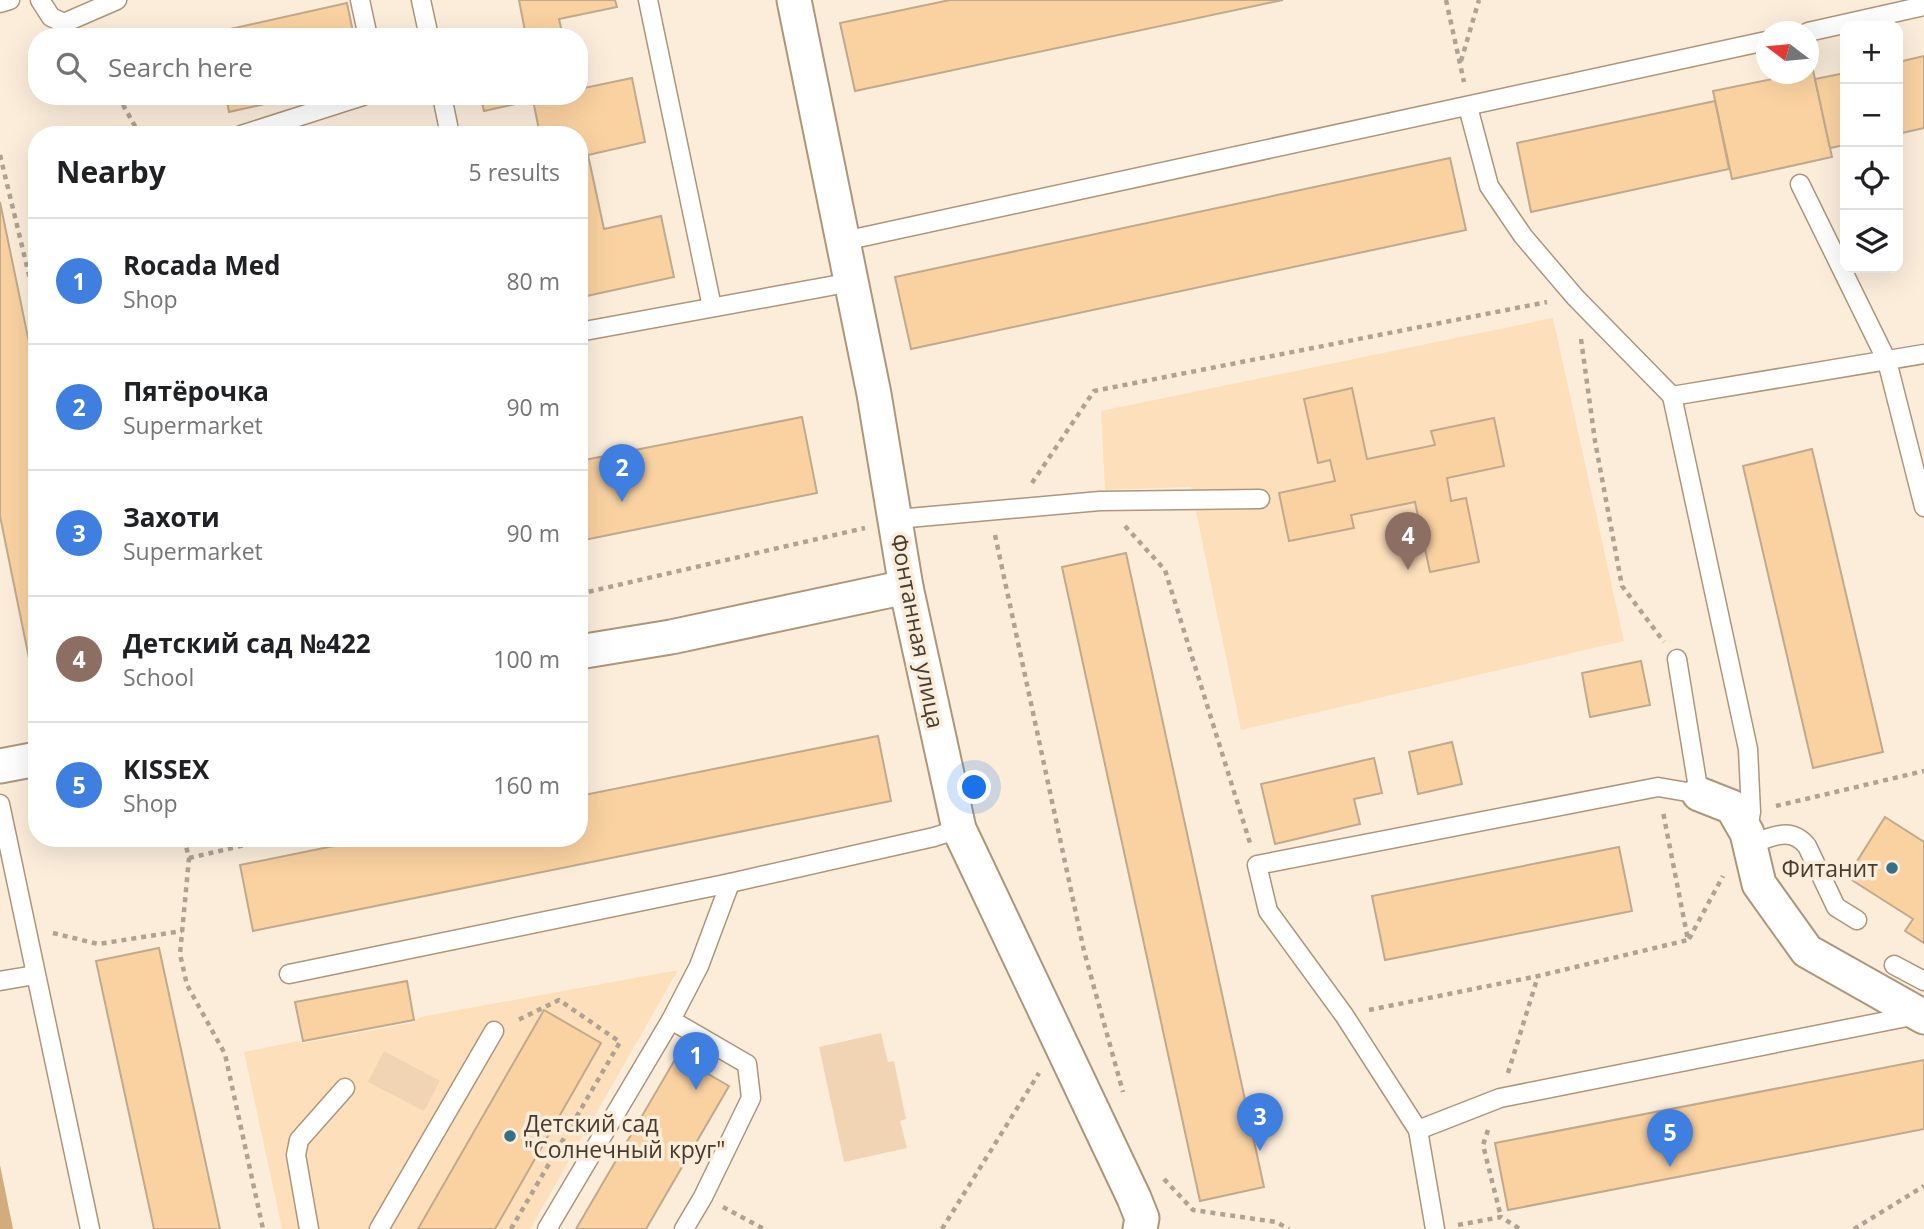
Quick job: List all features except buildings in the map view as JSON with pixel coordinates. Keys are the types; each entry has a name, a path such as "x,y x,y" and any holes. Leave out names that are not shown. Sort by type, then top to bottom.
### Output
{"street":[{"name":"Фонтанная улица","path":"794,0 852,282 897,519 906,587 959,829 1129,1186 1142,1218 1140,1229"},
{"path":"588,651 671,637 906,587"},
{"path":"0,766 28,761"},
{"path":"1699,794 1732,807 1749,830 1759,884 1807,951 1922,1016"}],"lane":[{"path":"0,3 10,0"},
{"path":"40,0 51,17 64,23 117,0"},
{"path":"360,0 366,28"},
{"path":"421,0 427,28"},
{"path":"648,0 712,307"},
{"path":"1819,30 1924,6"},
{"path":"844,242 1756,43"},
{"path":"269,126 335,105"},
{"path":"444,105 448,126"},
{"path":"1468,107 1489,186 1523,236 1575,297 1672,396 1748,749 1749,830 1789,833 1800,837 1807,846 1836,907 1857,920"},
{"path":"1800,184 1887,361 1924,507"},
{"path":"588,330 852,282"},
{"path":"1672,396 1924,354"},
{"path":"897,519 1100,501 1260,499"},
{"path":"1444,1228 1418,1130 1344,1015 1268,911 1256,865 1658,786 1699,794 1677,659"},
{"path":"0,804 90,1229"},
{"path":"289,974 730,883 959,829"},
{"path":"547,1229 671,1020 699,966 730,883"},
{"path":"1894,965 1924,981"},
{"path":"0,981 35,975"},
{"path":"1418,1130 1500,1098 1922,1016"},
{"path":"671,1020 747,1064 751,1098 703,1197 684,1229"},
{"path":"379,1229 494,1031"},
{"path":"309,1229 296,1155 299,1140 345,1088"}],"path":[{"path":"1446,0 1468,107"},
{"path":"1460,61 1479,0"},
{"path":"123,105 135,126"},
{"path":"0,155 28,271"},
{"path":"1014,509 1094,391 1575,297 1595,441 1622,586 1677,659"},
{"path":"1100,501 1165,570 1256,865"},
{"path":"990,511 1084,951 1126,1103"},
{"path":"588,592 897,519"},
{"path":"1344,1015 1538,976 1688,940 1749,830 1924,771"},
{"path":"1658,786 1688,940"},
{"path":"186,847 189,858 180,954 187,985 225,1054 263,1229"},
{"path":"189,858 236,847"},
{"path":"42,931 98,944 183,931"},
{"path":"1520,1229 1502,1217 1483,1145 1538,976"},
{"path":"494,1031 559,1000 620,1042 511,1229"},
{"path":"942,1229 1045,1064"},
{"path":"1158,1172 1193,1210 1276,1222 1289,1229"},
{"path":"1854,1229 1924,1186"},
{"path":"703,1197 764,1229"},
{"path":"1444,1228 1502,1217"}],"shaded area":[{"path":"1553,318 1624,641 1241,730 1191,487 1105,490 1101,411"},
{"path":"678,970 530,1229 282,1229 244,1052 412,1023 420,1017"},
{"path":"881,1033 888,1062 894,1061 906,1119 900,1121 907,1148 844,1162 819,1047"},
{"path":"384,1051 440,1081 424,1111 368,1082"},
{"path":"0,1165 13,1229 0,1229"}],"place":[{"name":"Пятёрочка","path":"622,502"},
{"name":"Детский сад №422","path":"1408,570"},
{"name":"Фитанит","path":"1892,868"},
{"name":"Rocada Med","path":"696,1090"},
{"name":"Детский сад \"Солнечный круг\"","path":"510,1136"},
{"name":"Захоти","path":"1260,1151"},
{"name":"KISSEX","path":"1670,1167"}]}
